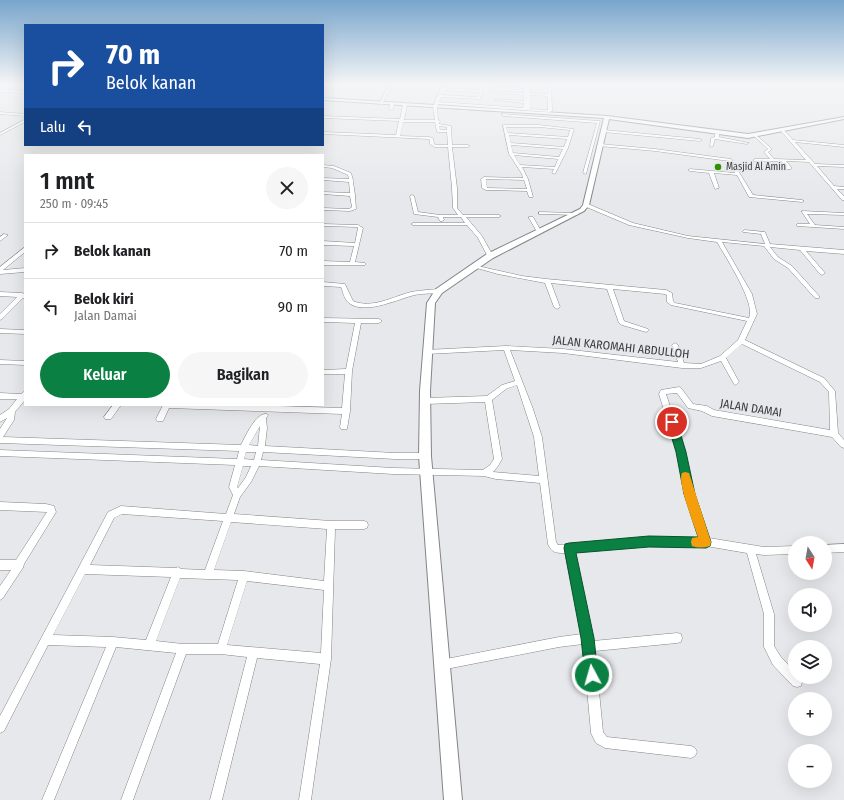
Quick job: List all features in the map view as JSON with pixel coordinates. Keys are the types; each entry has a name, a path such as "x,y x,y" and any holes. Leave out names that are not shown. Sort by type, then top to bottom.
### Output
{"street":[{"path":"398,136 402,120"},
{"path":"406,120 448,125 449,146 456,196 455,208 460,216 480,237 490,256"},
{"path":"534,166 537,146 537,120"},
{"path":"584,120 599,122 585,173"},
{"path":"453,800 425,456 425,401 431,303 438,291 490,256 576,214 586,205 606,120"},
{"path":"623,120 756,136 832,120"},
{"path":"0,134 24,122"},
{"path":"438,123 438,131 449,131"},
{"path":"531,196 526,179 511,154 505,125 572,129 566,148 554,173"},
{"path":"604,130 700,140"},
{"path":"782,130 843,197"},
{"path":"717,132 717,138"},
{"path":"324,133 429,138 432,139 432,145 468,146"},
{"path":"507,134 568,138"},
{"path":"756,136 770,149 766,152 773,160"},
{"path":"711,146 712,138 747,143"},
{"path":"792,140 844,146"},
{"path":"509,144 566,148"},
{"path":"600,145 731,159 737,174 751,196 802,201"},
{"path":"511,154 561,158"},
{"path":"755,160 811,161"},
{"path":"773,168 790,168 782,160"},
{"path":"814,165 844,166"},
{"path":"324,166 343,170 350,174 353,195 352,209 324,209"},
{"path":"519,166 557,168"},
{"path":"690,170 737,174"},
{"path":"711,172 717,188"},
{"path":"526,179 485,178 483,179 483,182 486,189 528,190"},
{"path":"324,180 352,181"},
{"path":"834,187 844,188"},
{"path":"324,194 353,195"},
{"path":"412,196 416,213 440,216 499,216"},
{"path":"586,205 644,228 688,237 767,246 844,252"},
{"path":"814,226 804,212 844,214"},
{"path":"541,213 576,214"},
{"path":"440,216 443,224"},
{"path":"532,218 539,231"},
{"path":"413,224 469,224"},
{"path":"324,225 361,228 358,245 352,264"},
{"path":"799,225 844,228"},
{"path":"745,230 763,233 767,246 776,258 790,267 817,297"},
{"path":"0,240 6,235"},
{"name":"JALAN KAROMAHI ABDULLOH","path":"427,352 506,348 563,350 682,366 702,366 722,358 741,341 754,314 749,294 719,241"},
{"path":"324,245 358,245"},
{"path":"802,249 822,273"},
{"path":"0,269 24,251"},
{"path":"324,263 363,264"},
{"path":"0,269 24,266"},
{"path":"475,266 503,274 548,282 666,292 670,294 670,302 673,304 750,320"},
{"path":"0,269 24,270"},
{"path":"548,282 557,307"},
{"path":"324,284 343,285 350,301 356,304 366,305 378,304 412,294 438,291"},
{"path":"324,287 344,289"},
{"path":"609,287 620,322 646,330"},
{"path":"0,294 24,296"},
{"path":"0,318 24,296"},
{"path":"324,320 379,322"},
{"path":"344,427 349,372 358,321"},
{"path":"0,331 24,332"},
{"path":"741,341 815,377 828,385 832,391 834,434 844,445"},
{"path":"676,345 682,366"},
{"path":"506,348 538,437 552,544 556,548 649,541 706,542 750,550 788,550"},
{"path":"722,358 736,382"},
{"path":"0,362 24,363"},
{"path":"324,372 349,372"},
{"path":"425,401 488,399 504,387 519,382"},
{"name":"JALAN DAMAI","path":"706,542 689,494 681,452 662,394 663,392 679,390 691,406 704,408 712,413 834,434"},
{"path":"0,396 24,396"},
{"path":"0,419 12,411 24,396"},
{"path":"484,473 496,465 498,459 488,399"},
{"path":"108,417 116,406"},
{"path":"160,420 167,406"},
{"path":"217,406 346,411"},
{"path":"208,573 237,495 244,487 260,449 264,429 263,419 267,407"},
{"path":"0,435 10,420 12,411"},
{"path":"237,495 233,487 239,462 254,428 263,419"},
{"path":"0,440 425,456"},
{"path":"0,453 484,473 496,476 544,480"},
{"path":"0,506 52,509 52,512 0,596"},
{"path":"0,727 84,569 110,515 121,510 229,516 331,525 364,525"},
{"path":"305,800 326,659 331,525"},
{"path":"569,548 588,642 597,733 605,742 691,752"},
{"path":"832,549 844,548"},
{"path":"750,550 769,614 769,647 776,661 788,673"},
{"path":"0,565 20,565"},
{"path":"84,569 208,573 329,586"},
{"path":"149,645 178,572"},
{"path":"221,649 244,576"},
{"path":"441,665 559,642 677,638"},
{"path":"46,640 113,642 183,648 221,649 326,659"},
{"path":"48,800 113,642"},
{"path":"127,800 183,648"},
{"path":"216,800 253,652"}],"slow traffic":[{"path":"685,476 689,494 706,542 697,542"}],"place":[{"name":"Masjid Al Amin","path":"718,167"}],"route":[{"path":"592,675 589,646 569,548 649,541 706,542 689,494 681,452 672,422"}]}
